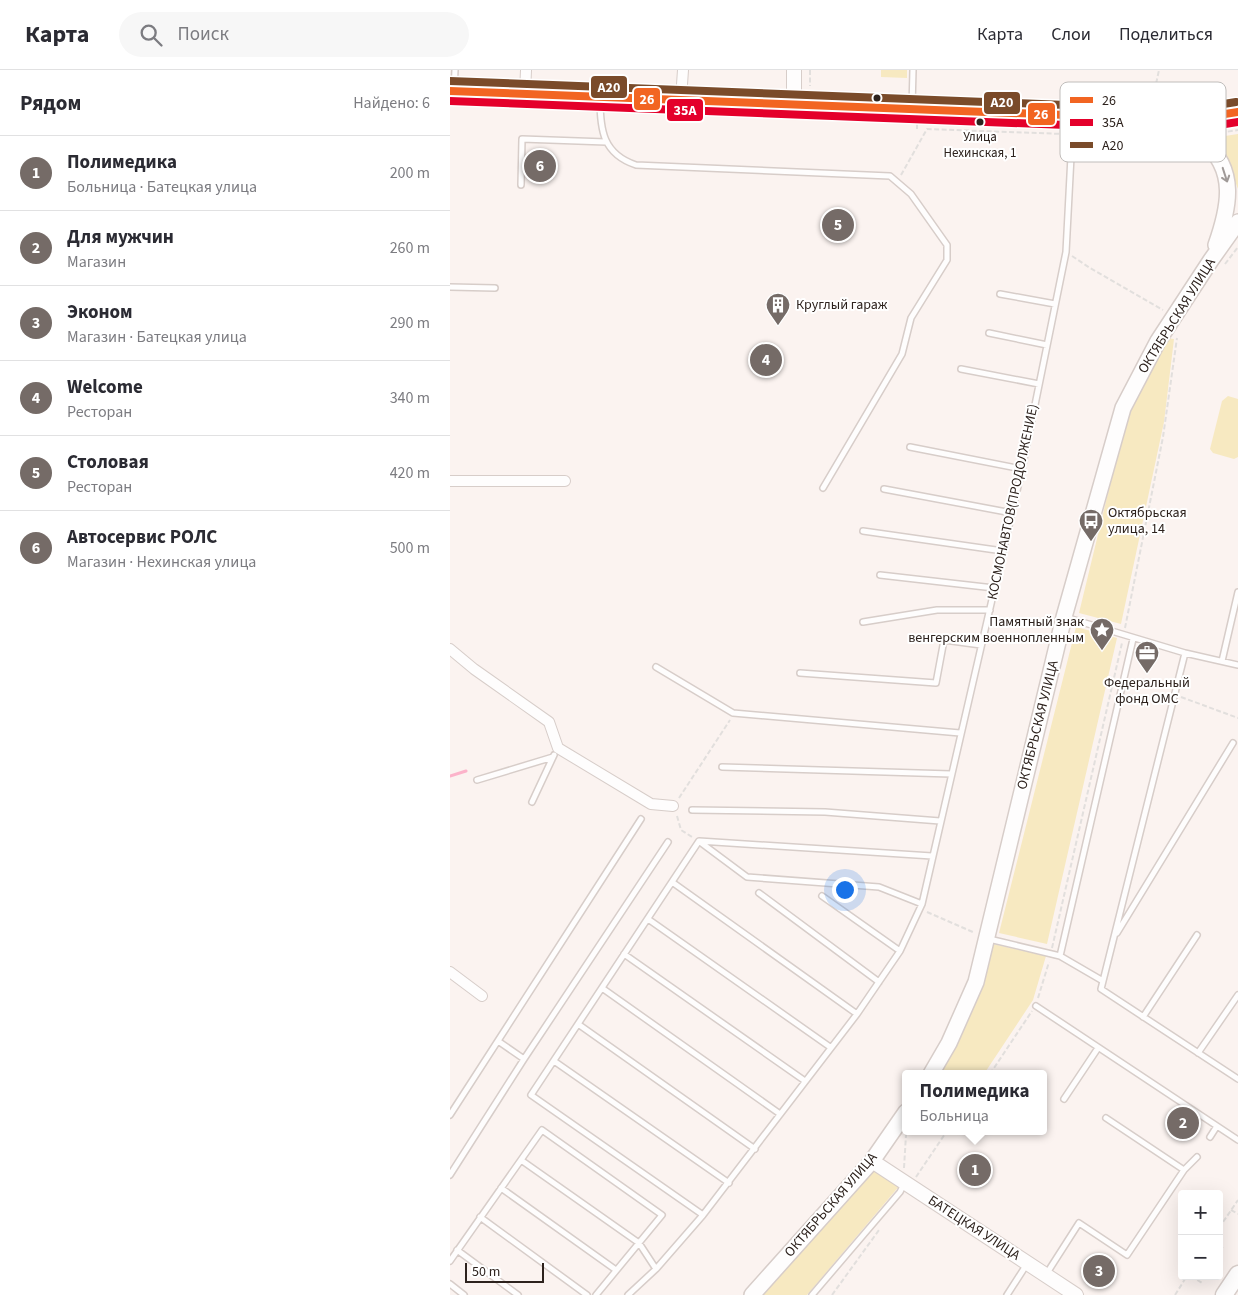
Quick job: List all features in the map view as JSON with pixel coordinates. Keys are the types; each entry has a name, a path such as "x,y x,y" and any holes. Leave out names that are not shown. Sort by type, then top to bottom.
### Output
{"main road":[{"path":"452,91 1060,114"},
{"path":"1211,260 1224,222 1228,197 1228,183 1220,162"},
{"name":"ОКТЯБРЬСКАЯ УЛИЦА","path":"933,1070 949,1043 976,982 1064,617 1123,408 1158,341 1238,222"},
{"name":"ОКТЯБРЬСКАЯ УЛИЦА","path":"752,1295 872,1161 902,1118"},
{"path":"1224,1295 1238,1274"}],"street":[{"path":"525,94 526,70"},
{"path":"682,100 683,70"},
{"path":"794,70 794,104"},
{"path":"450,481 565,481"},
{"path":"450,649 474,669 549,722 556,752 651,804 673,806"},
{"path":"450,972 482,996"},
{"name":"БАТЕЦКАЯ УЛИЦА","path":"872,1161 908,1178 1027,1263 1076,1295"}],"lane":[{"path":"452,91 455,70"},
{"path":"912,108 913,70"},
{"path":"600,96 600,123 606,142 621,158 636,165 890,176 911,194 947,245 947,260 911,318 902,354 823,488"},
{"path":"521,185 522,139 606,142"},
{"name":"КОСМОНАВТОВ(ПРОДОЛЖЕНИЕ)","path":"628,1295 656,1269 703,1215 857,1014 900,951 921,906 1012,513 1056,304 1066,252 1071,162"},
{"path":"450,287 496,288"},
{"path":"1000,294 1056,304"},
{"path":"989,333 1047,345"},
{"path":"961,369 1039,384"},
{"path":"910,447 1022,468"},
{"path":"884,489 1012,513"},
{"path":"863,531 1003,551"},
{"path":"880,575 994,588"},
{"path":"1222,661 1238,592"},
{"path":"863,622 937,610 990,610"},
{"path":"1064,617 1133,639 1238,665"},
{"path":"1060,956 1133,639"},
{"path":"800,673 936,684 944,640 981,645"},
{"path":"1185,653 1102,989 1238,1079"},
{"path":"656,667 734,713 960,733"},
{"path":"1114,937 1233,743"},
{"path":"477,780 556,752"},
{"path":"532,802 556,752"},
{"path":"722,767 951,774"},
{"path":"692,810 825,812 940,821"},
{"path":"450,1115 641,819"},
{"path":"699,841 932,856"},
{"path":"699,841 530,1095 703,1215"},
{"path":"699,841 747,877 879,887 921,906"},
{"path":"450,1175 524,1059 668,842"},
{"path":"672,882 857,1014"},
{"path":"759,893 879,982"},
{"path":"822,896 900,951"},
{"path":"648,919 830,1047"},
{"path":"1143,1017 1197,935"},
{"path":"986,938 1060,956 1103,981"},
{"path":"624,954 805,1081"},
{"path":"602,988 780,1114"},
{"path":"1198,1053 1238,995"},
{"path":"1036,1006 1238,1140"},
{"path":"578,1024 754,1149"},
{"path":"498,1041 524,1059"},
{"path":"1064,1098 1098,1048"},
{"path":"554,1061 728,1183"},
{"path":"1106,1118 1184,1170"},
{"path":"1210,1137 1217,1126"},
{"path":"450,1261 542,1130 662,1215 596,1295"},
{"path":"1045,1275 1079,1223 1127,1255 1184,1170 1196,1157"},
{"path":"521,1160 639,1243 656,1269"},
{"path":"812,1295 900,1192 908,1178"},
{"path":"501,1188 616,1270"},
{"path":"480,1218 587,1295"},
{"path":"458,1250 518,1295"},
{"path":"1007,1295 1027,1263"},
{"path":"450,1284 464,1295"}],"path":[{"path":"810,70 810,86"},
{"path":"890,176 902,175 926,129 1060,134"},
{"path":"1066,252 1090,268 1174,316"},
{"path":"993,1070 1036,1006 1051,953 1124,636 1163,437 1177,335"},
{"path":"1174,695 1238,718"},
{"path":"699,841 681,830 673,806 734,713"},
{"path":"921,906 986,938"},
{"path":"904,1169 906,1135"},
{"path":"908,1178 917,1176 944,1135"},
{"path":"1223,1222 1238,1200"},
{"path":"1231,1210 1238,1214"},
{"path":"832,1295 884,1223"},
{"path":"1175,1295 1184,1280"},
{"path":"1197,1280 1202,1283"}],"shaded area":[{"path":"881,70 907,70 907,78 881,77"},
{"path":"1238,134 1238,189 1226,160 1226,136"},
{"path":"1166,338 1174,339 1164,422 1121,624 1079,613 1125,423"},
{"path":"1228,396 1238,399 1238,457 1234,459 1213,453 1210,449 1222,401"},
{"path":"1076,627 1117,638 1047,944 999,933"},
{"path":"993,944 1046,956 1033,1000 987,1070 940,1070 984,985"},
{"path":"873,1166 901,1184 807,1295 760,1295"}],"waterway":[{"path":"450,776 466,771"}],"transit line":[{"name":"А20","path":"450,81 1060,105"},
{"name":"26","path":"450,91 1060,115"},
{"name":"35А","path":"450,101 1060,125"},
{"name":"А20","path":"1226,104 1236,102"},
{"name":"26","path":"1226,114 1238,112"},
{"name":"35А","path":"1226,124 1238,122"}],"place":[{"name":"Улица Нехинская, 1","path":"980,122"},
{"name":"Автосервис РОЛС","path":"540,166"},
{"name":"Столовая","path":"838,225"},
{"name":"Круглый гараж","path":"778,326"},
{"name":"Welcome","path":"766,360"},
{"name":"Октябрьская улица, 14","path":"1091,542"},
{"name":"Памятный знак венгерским военнопленным","path":"1102,651"},
{"name":"Федеральный фонд ОМС","path":"1147,674"},
{"name":"Для мужчин","path":"1183,1123"},
{"name":"Полимедика","path":"975,1170"},
{"name":"Эконом","path":"1099,1271"}]}
